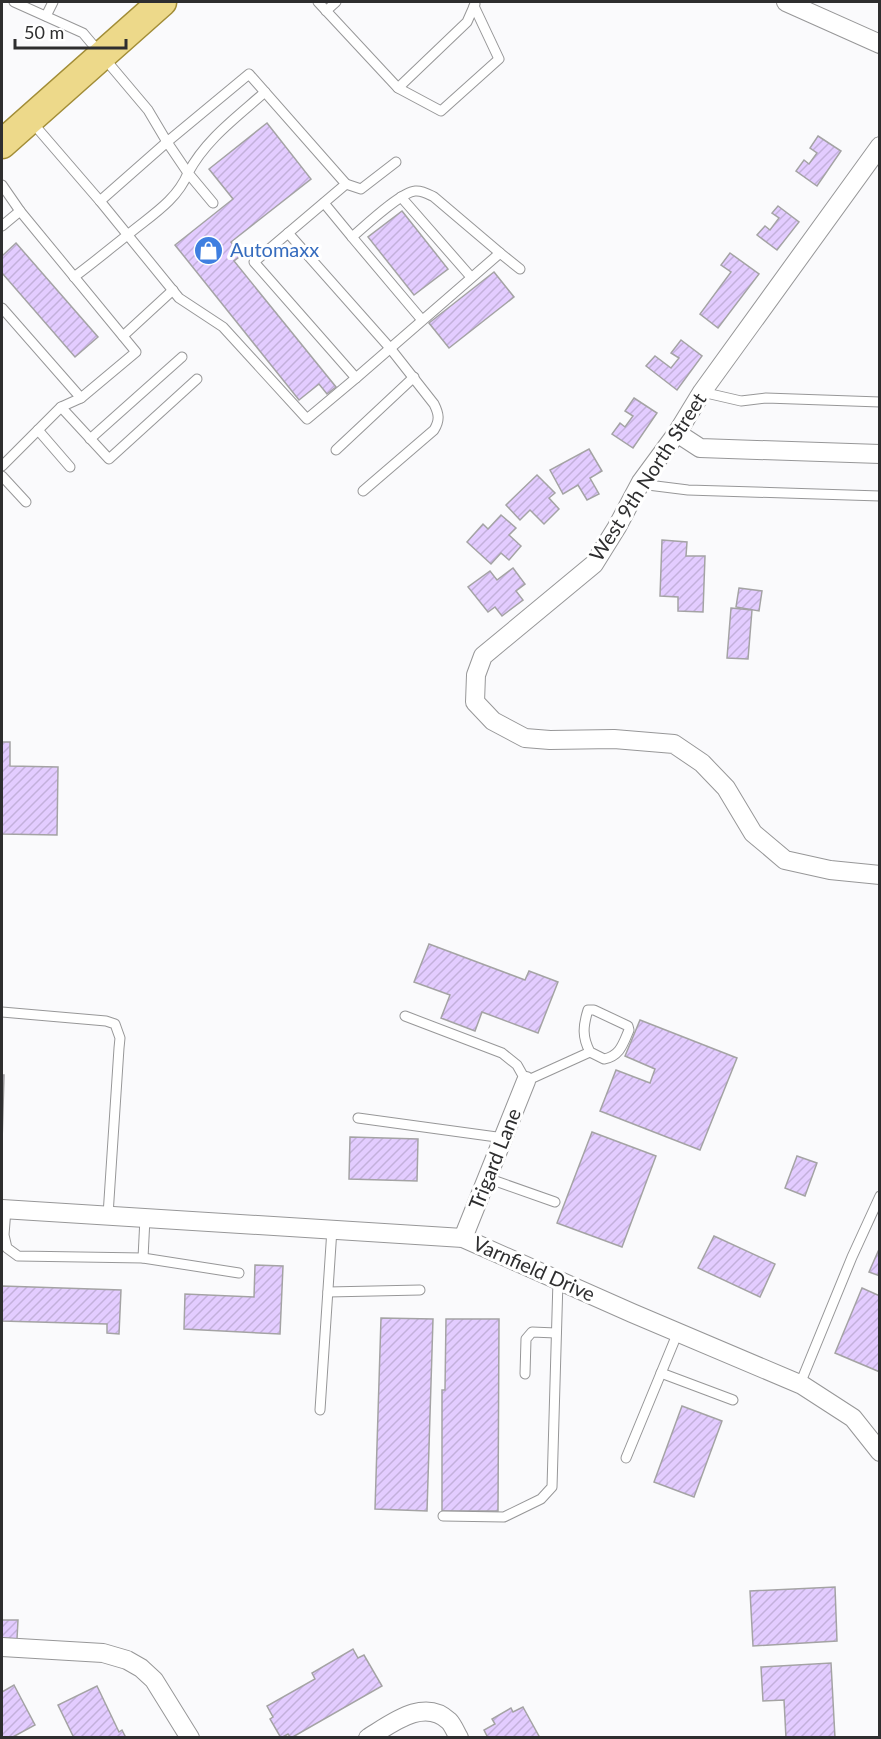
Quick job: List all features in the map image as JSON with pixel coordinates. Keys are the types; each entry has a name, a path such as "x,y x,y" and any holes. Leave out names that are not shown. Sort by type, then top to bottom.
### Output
{"main road":[{"path":"2,144 162,2"}],"street":[{"path":"786,2 879,44"},
{"name":"West 9th North Street","path":"879,146 702,392 677,434 640,484 608,545 594,564 483,656 476,675 476,702 493,722 525,738 614,739 674,744 702,763 726,788 753,833 785,860 830,870 879,875"},
{"path":"677,434 700,448 879,454"},
{"name":"Trigard Lane","path":"463,1238 526,1081"},
{"name":"Varnfield Drive","path":"4,1209 463,1238 800,1384 853,1418 879,1452"},
{"path":"2,1647 103,1653 127,1660 141,1668 154,1680 190,1737"},
{"path":"368,1737 411,1714 424,1711 434,1712 449,1722 459,1737"}],"lane":[{"path":"14,2 83,33 148,110 188,173 213,203"},
{"path":"46,16 53,2"},
{"path":"318,2 398,88 441,111 498,59 475,4"},
{"path":"326,11 336,2"},
{"path":"398,88 466,22 475,4"},
{"path":"100,201 249,74 346,184 361,189 396,162"},
{"path":"74,277 169,202 184,183 196,158 213,137 265,92"},
{"path":"29,119 179,298 223,327 307,419 500,253"},
{"path":"346,184 254,262 356,378"},
{"path":"2,185 20,211 136,352 81,398 62,407 2,466"},
{"path":"352,237 401,197 417,190 434,197 520,269"},
{"path":"401,197 471,277"},
{"path":"324,203 423,320"},
{"path":"2,226 20,211"},
{"path":"288,233 414,377 434,404 439,417 434,430 363,491"},
{"path":"123,336 173,290"},
{"path":"2,308 81,398"},
{"path":"90,439 182,357"},
{"path":"336,450 414,377"},
{"path":"62,407 109,459 197,379"},
{"path":"702,392 741,401 766,398 879,402"},
{"path":"38,430 70,467"},
{"path":"2,476 26,502"},
{"path":"640,484 688,490 879,496"},
{"path":"588,1010 594,1010 628,1026 629,1030 620,1052 612,1058 604,1059 590,1052 585,1043 583,1026 588,1010"},
{"path":"2,1012 106,1021 115,1024 120,1038 108,1215"},
{"path":"405,1016 502,1053 517,1065 526,1081 590,1052"},
{"path":"358,1118 504,1138"},
{"path":"487,1178 555,1202"},
{"path":"800,1384 879,1196"},
{"path":"4,1209 4,1235 7,1248 18,1256 143,1258 239,1273"},
{"path":"143,1258 145,1218"},
{"path":"320,1410 332,1229"},
{"path":"442,1516 504,1517 541,1499 552,1487 558,1280"},
{"path":"328,1292 420,1290"},
{"path":"525,1374 526,1339 532,1332 556,1333"},
{"path":"626,1458 678,1332"},
{"path":"661,1373 733,1400"}],"building":[{"path":"267,123 311,179 231,242 242,255 234,261 336,387 327,394 319,384 299,400 175,245 233,199 209,169"},
{"path":"818,136 841,151 817,186 796,171 804,160 809,164 817,153 810,148"},
{"path":"778,206 799,222 777,250 757,235 765,226 770,230 779,218 772,213"},
{"path":"402,211 448,269 414,295 368,237"},
{"path":"16,243 98,337 75,357 2,273 2,256"},
{"path":"730,253 759,274 718,328 700,314 731,272 721,265"},
{"path":"494,272 514,297 449,348 429,323"},
{"path":"681,340 702,356 677,390 646,366 655,356 671,368 679,358 671,353"},
{"path":"634,398 657,413 633,448 612,434 620,423 625,427 633,416 625,411"},
{"path":"589,449 602,471 590,478 599,494 587,500 578,485 563,494 550,470"},
{"path":"537,475 555,493 549,498 559,509 544,524 530,510 520,520 506,505"},
{"path":"501,515 516,528 509,535 521,546 509,560 501,553 491,564 467,542 483,524 488,529"},
{"path":"662,540 687,542 686,556 705,556 703,612 678,611 678,597 660,596"},
{"path":"513,568 525,584 516,591 523,600 502,616 495,607 488,612 468,587 490,571 497,580"},
{"path":"739,588 762,591 759,611 736,607"},
{"path":"731,608 752,610 748,659 727,658"},
{"path":"2,742 10,742 10,766 58,767 57,835 2,834"},
{"path":"429,944 525,980 529,971 558,982 538,1033 482,1012 475,1031 441,1018 450,995 414,982"},
{"path":"640,1020 737,1058 700,1150 600,1111 616,1070 650,1083 655,1069 625,1056"},
{"path":"2,1075 4,1075 2,1143"},
{"path":"592,1132 656,1156 622,1247 557,1223"},
{"path":"350,1137 418,1139 417,1181 349,1179"},
{"path":"797,1156 817,1163 805,1196 785,1188"},
{"path":"714,1236 775,1264 760,1297 698,1268"},
{"path":"880,1247 880,1276 869,1272"},
{"path":"255,1265 283,1266 280,1334 184,1329 185,1294 254,1297"},
{"path":"2,1286 121,1290 119,1334 107,1333 107,1324 2,1321"},
{"path":"862,1288 880,1296 880,1372 835,1353"},
{"path":"381,1318 433,1319 427,1511 375,1509"},
{"path":"446,1319 499,1319 498,1511 442,1511 442,1390 445,1390"},
{"path":"682,1406 722,1421 694,1497 654,1482"},
{"path":"835,1587 837,1641 753,1646 750,1591"},
{"path":"2,1620 18,1620 17,1639 2,1638"},
{"path":"353,1649 358,1658 364,1655 382,1686 291,1738 288,1734 281,1738 270,1719 273,1717 267,1706 315,1679 312,1673"},
{"path":"831,1663 835,1738 786,1738 784,1700 763,1701 761,1667"},
{"path":"14,1685 35,1725 11,1738 2,1738 2,1692"},
{"path":"97,1686 119,1732 122,1730 126,1738 74,1738 58,1705"},
{"path":"523,1707 540,1738 488,1738 484,1730 495,1724 492,1719 511,1708 513,1712"}],"place":[{"name":"Automaxx","path":"209,250"}]}
